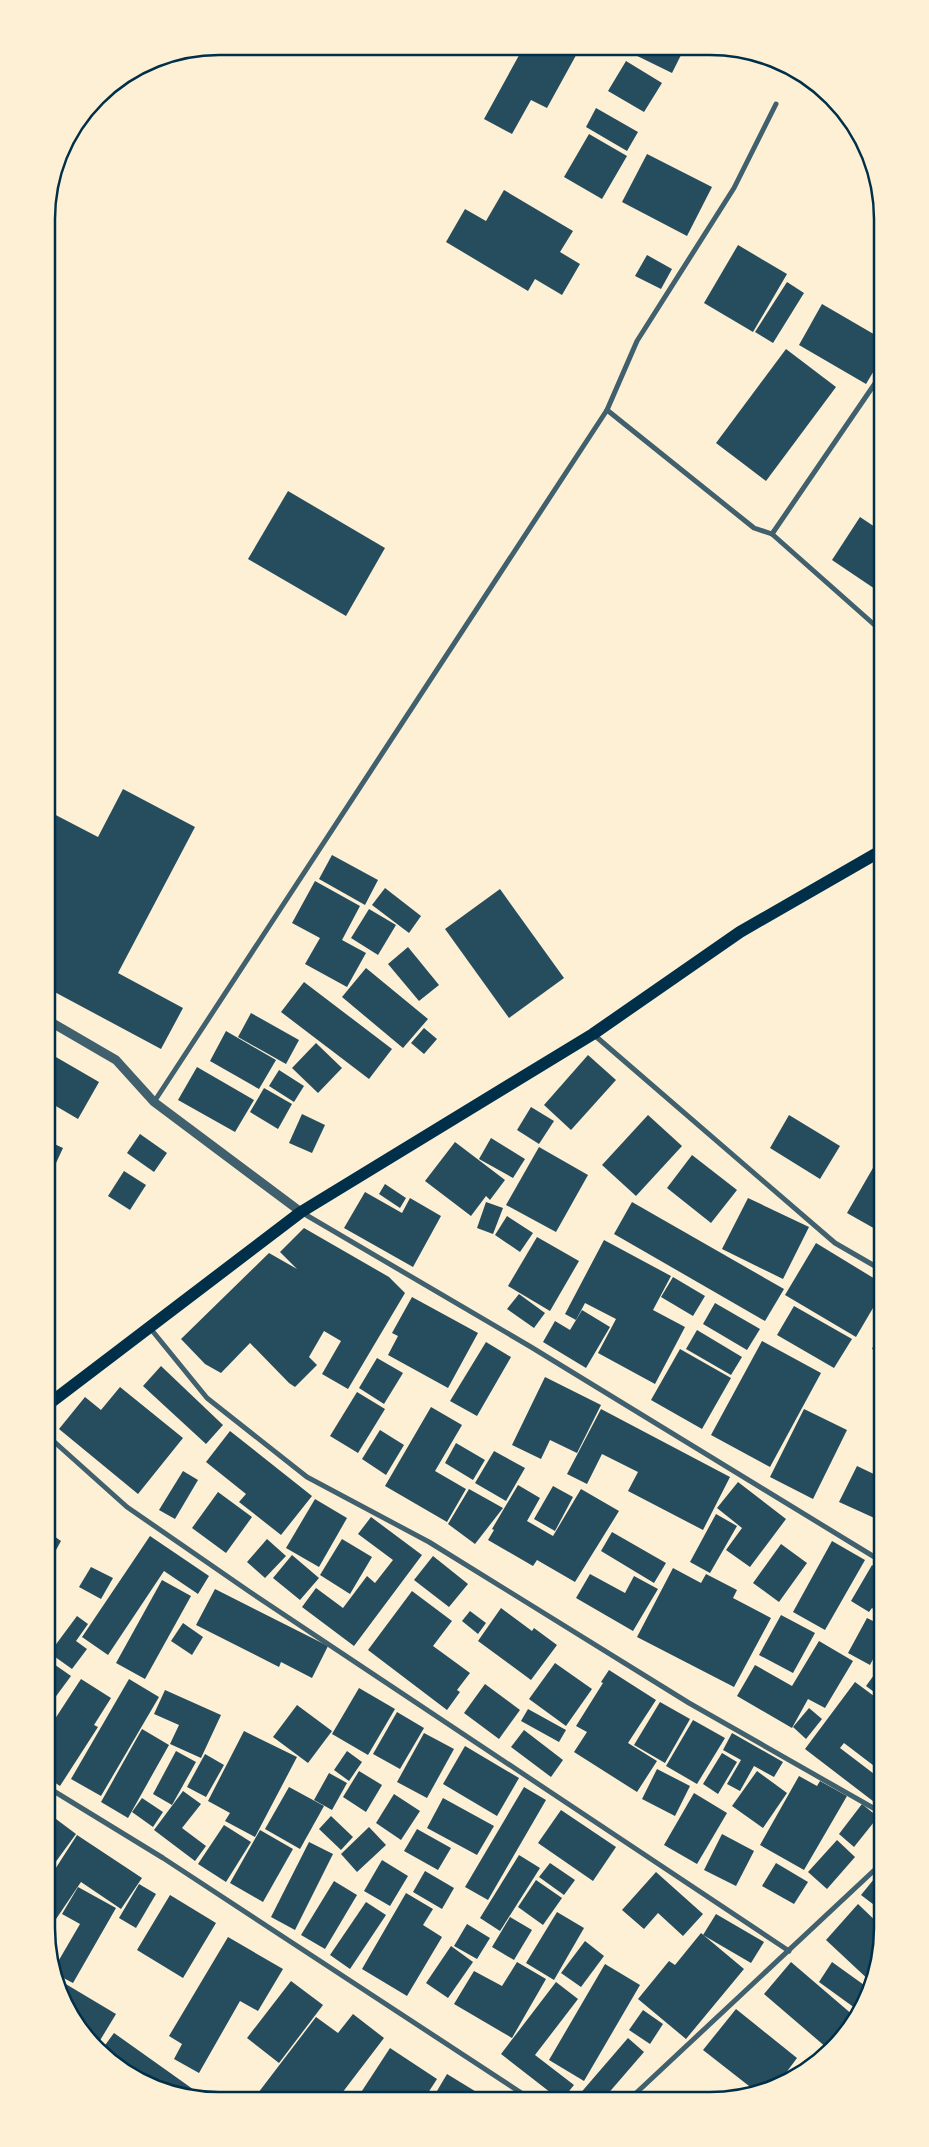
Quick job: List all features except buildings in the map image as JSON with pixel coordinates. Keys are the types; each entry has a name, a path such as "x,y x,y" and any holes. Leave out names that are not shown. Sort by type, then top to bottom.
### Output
{"main road":[{"path":"55,1399 301,1212 593,1034 740,932 874,855"}],"street":[{"path":"154,1102 607,410 637,341 734,188 776,104"},
{"path":"772,534 874,385"},
{"path":"607,410 754,528 772,534 874,624"},
{"path":"55,1024 116,1060 154,1102 301,1212 531,1347 874,1557"},
{"path":"593,1034 835,1243 874,1266"},
{"path":"149,1327 207,1398 307,1478 429,1542 689,1703 874,1808"},
{"path":"55,1442 127,1507 250,1592 789,1951"},
{"path":"55,1792 163,1858 520,2092"},
{"path":"638,2092 874,1871"}]}
